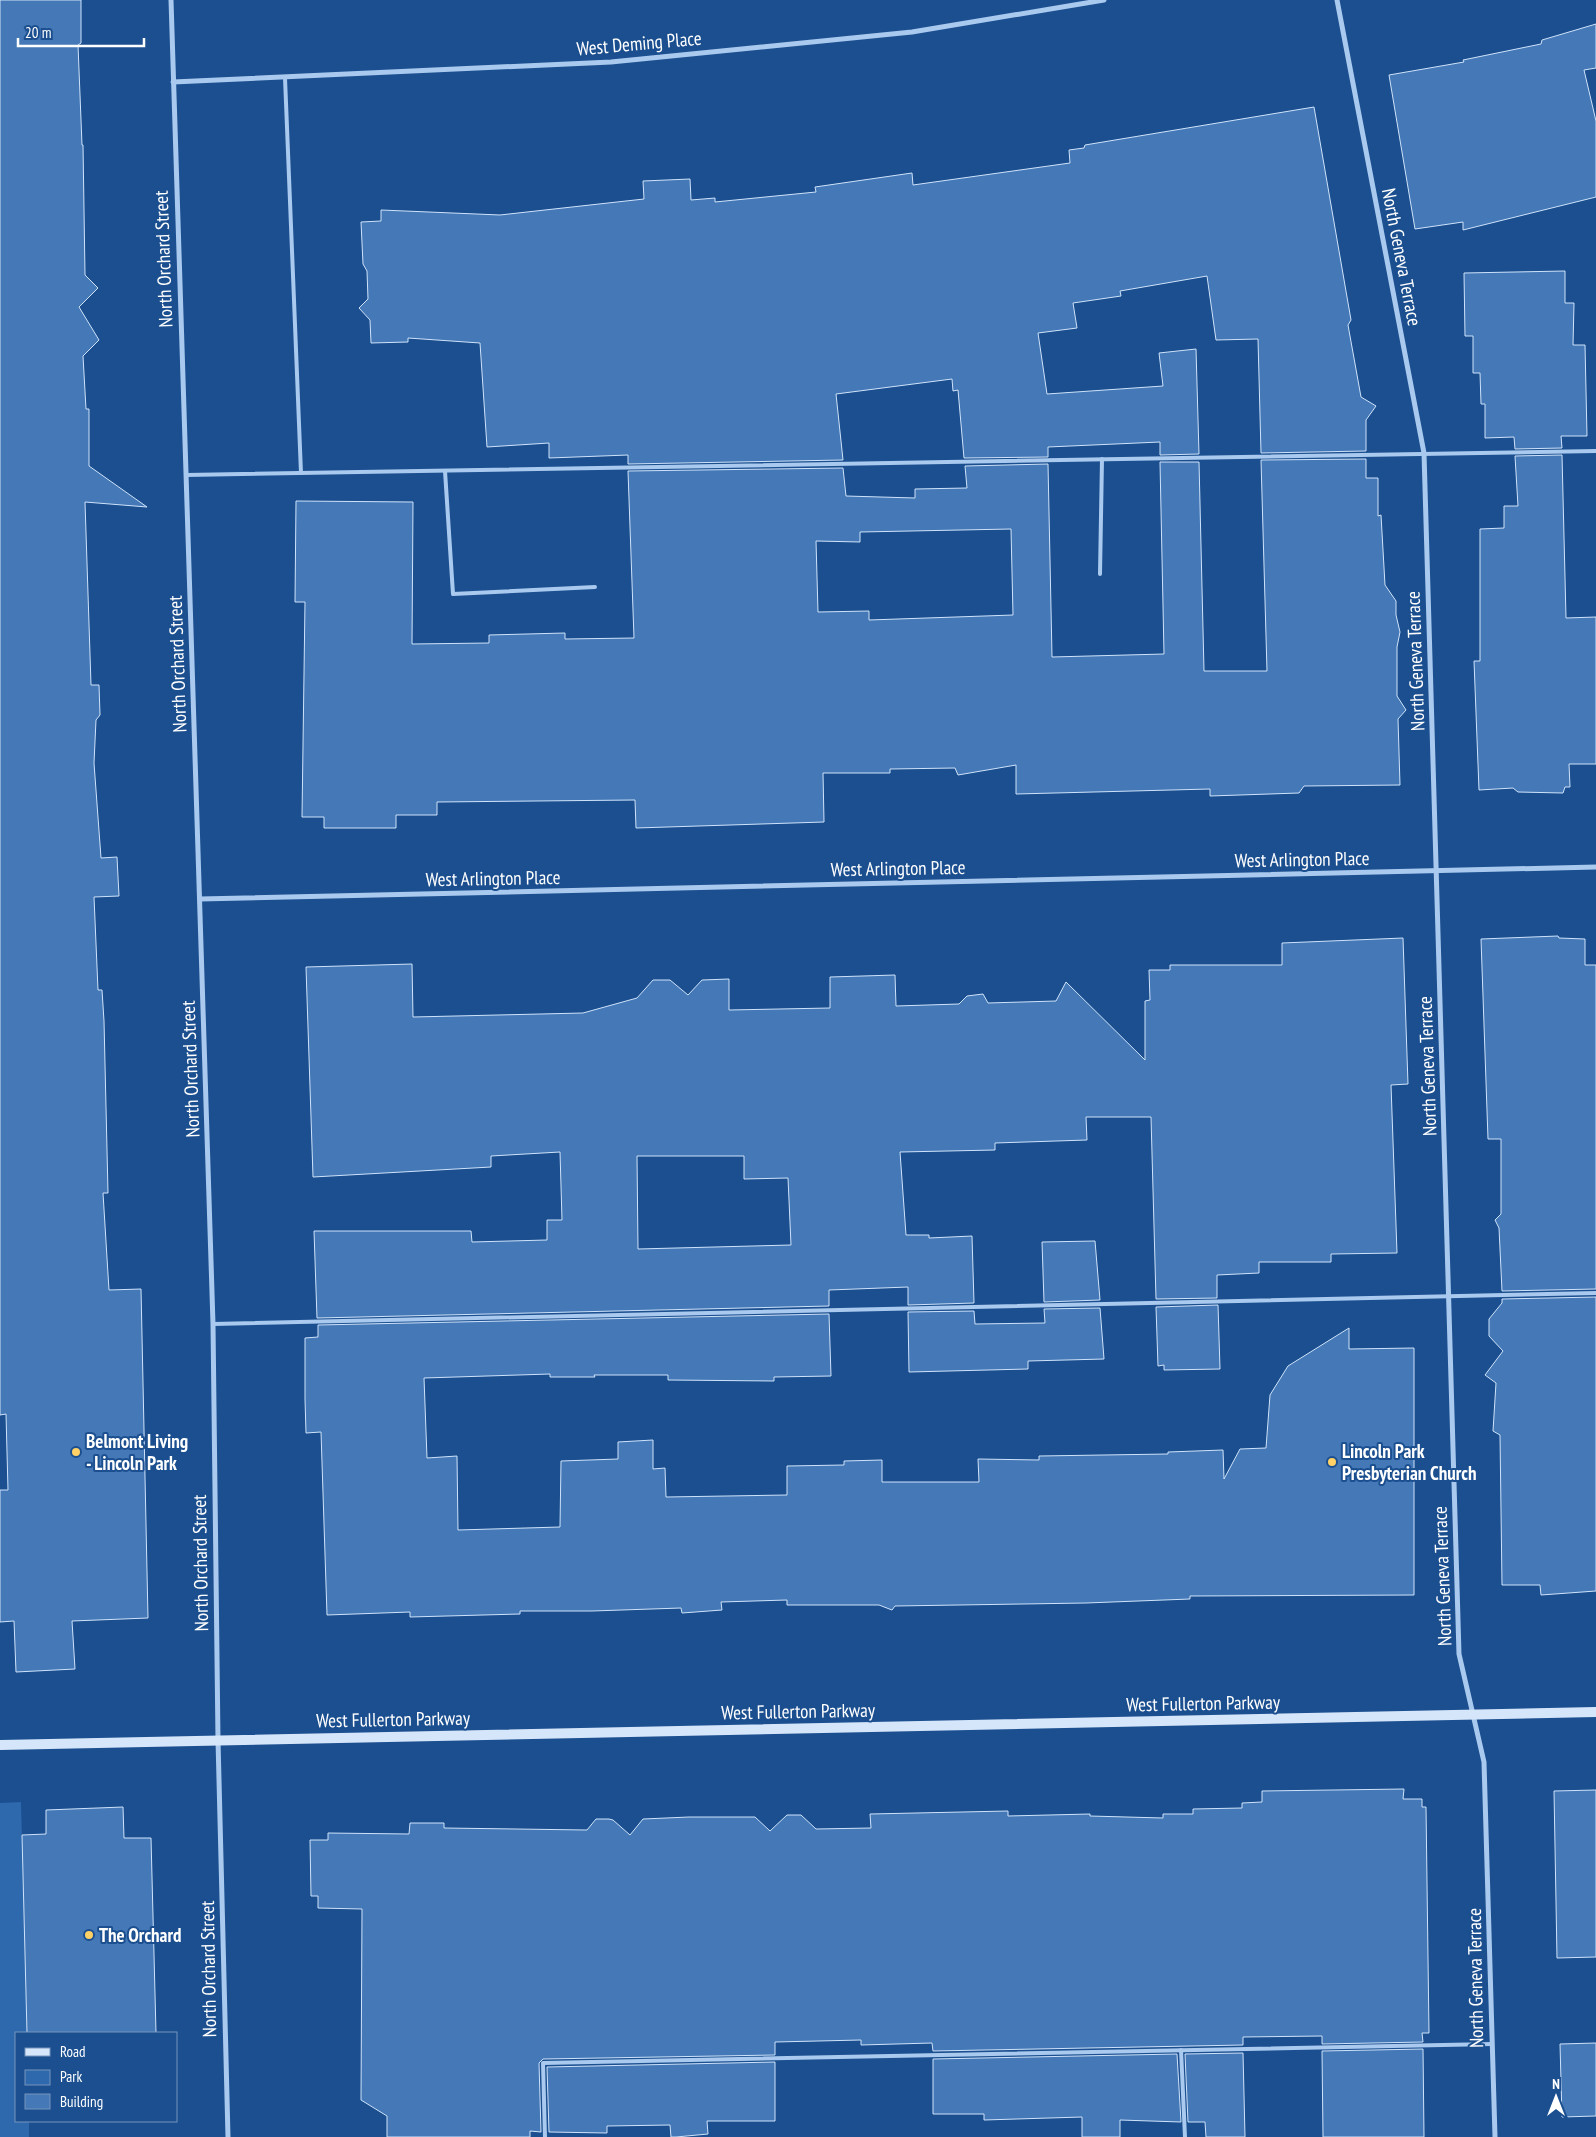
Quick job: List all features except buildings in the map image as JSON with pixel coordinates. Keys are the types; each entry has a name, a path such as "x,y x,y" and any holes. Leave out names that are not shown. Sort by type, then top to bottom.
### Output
{"main road":[{"name":"West Fullerton Parkway","path":"0,1745 1596,1712"}],"street":[{"name":"North Orchard Street","path":"171,0 213,1324 218,1740 228,2137"},
{"name":"West Deming Place","path":"173,82 611,62 912,32 1104,0"},
{"name":"North Geneva Terrace","path":"1337,0 1424,453 1459,1654 1484,1762 1494,2137"},
{"name":"West Arlington Place","path":"200,899 1596,867"}],"lane":[{"path":"285,78 301,473"},
{"path":"186,476 1596,451"},
{"path":"1100,574 1102,459"},
{"path":"445,471 452,594 594,587"},
{"path":"213,1324 1596,1293"},
{"path":"545,2137 543,2063 1492,2044"},
{"path":"1182,2050 1185,2137"}],"green space":[{"path":"21,1802 27,2032 15,2032 15,2122 29,2122 29,2137 0,2137 0,1803"}],"place":[{"name":"Belmont Living - Lincoln Park","path":"76,1452"},
{"name":"Lincoln Park Presbyterian Church","path":"1332,1462"},
{"name":"The Orchard","path":"89,1935"}]}
